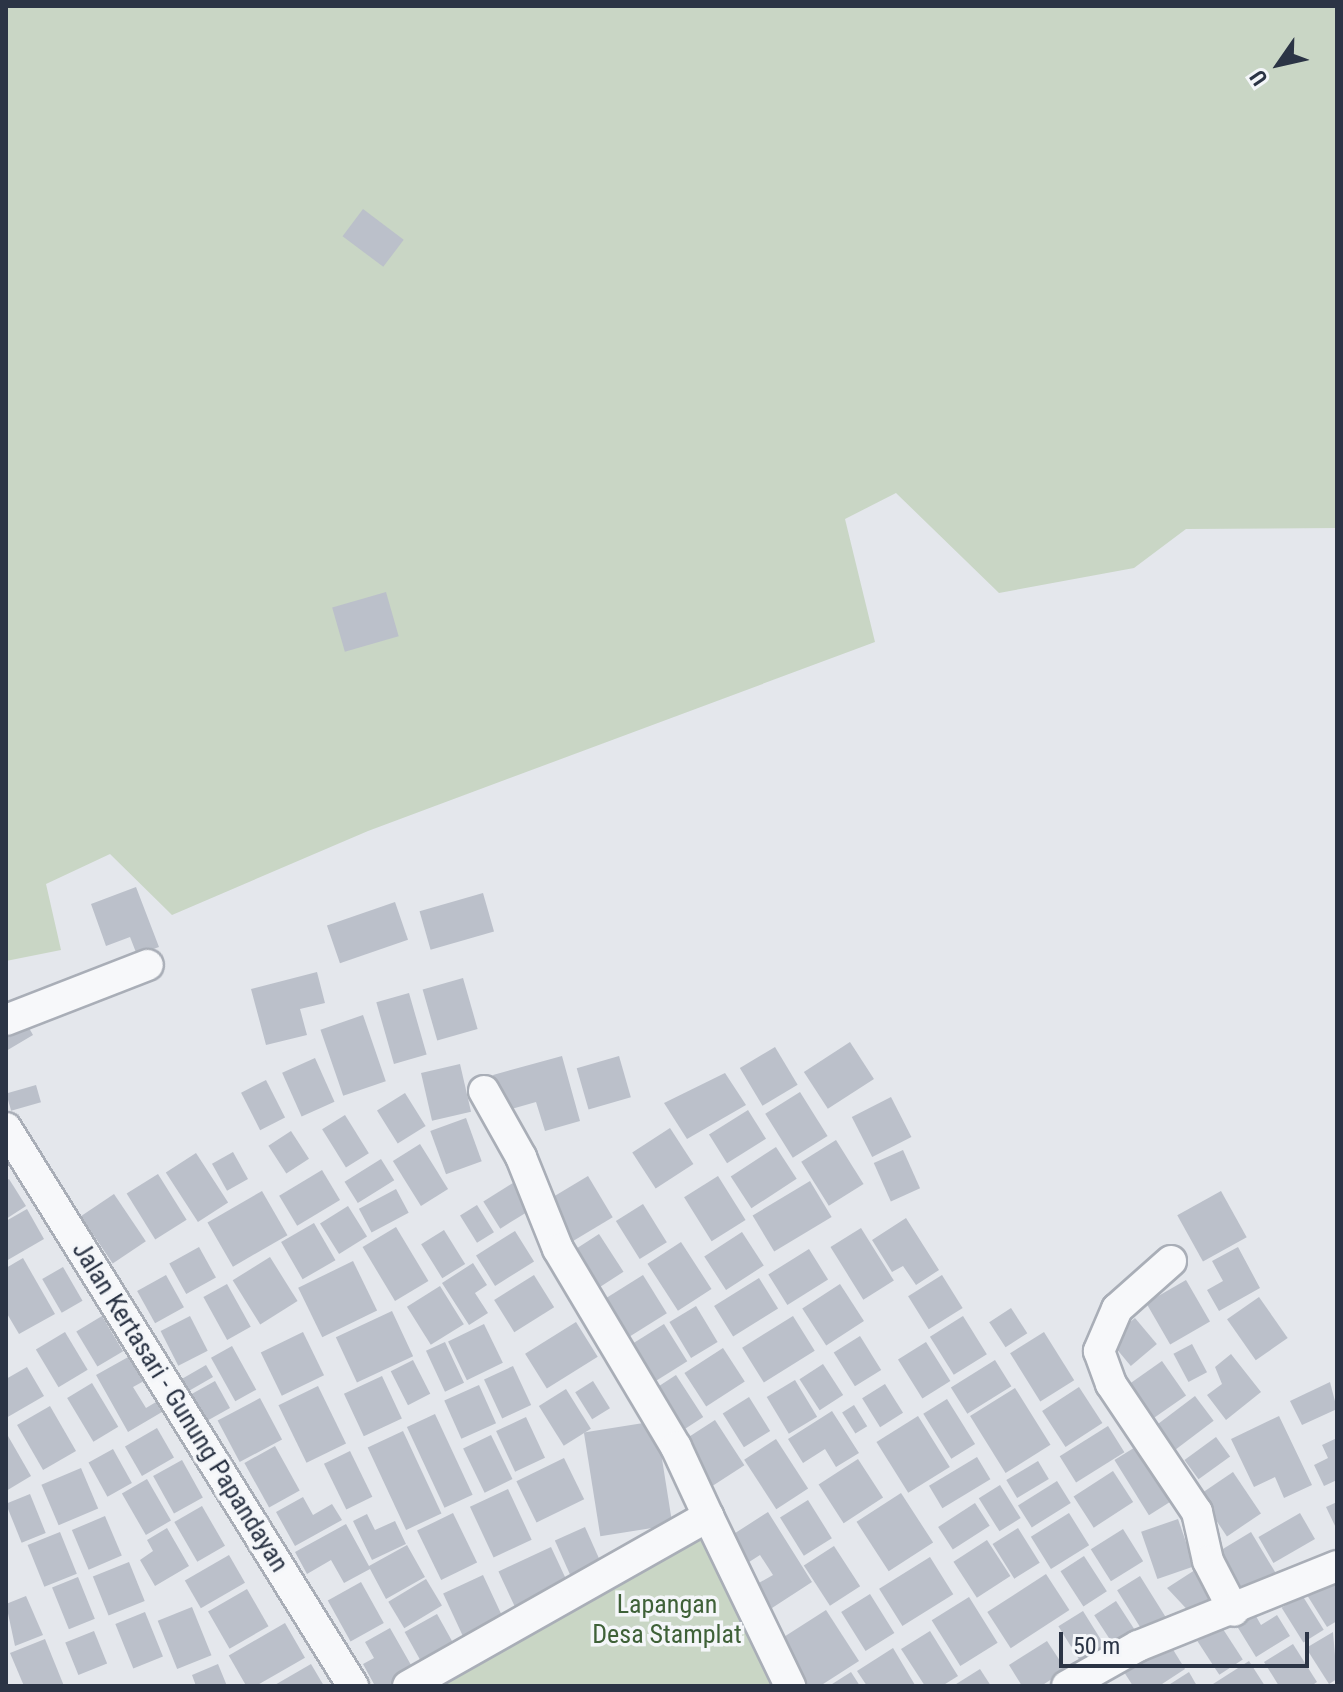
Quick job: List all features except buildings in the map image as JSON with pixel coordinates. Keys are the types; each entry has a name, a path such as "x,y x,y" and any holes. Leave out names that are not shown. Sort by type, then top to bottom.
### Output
{"street":[{"path":"6,1020 148,965"},
{"path":"484,1091 521,1157 558,1249 676,1447 790,1686"},
{"name":"Jalan Kertasari - Gunung Papandayan","path":"6,1128 353,1686"},
{"path":"1171,1261 1117,1309 1099,1351 1111,1384 1197,1512 1208,1561 1234,1611"},
{"path":"408,1686 708,1516"},
{"path":"1067,1686 1138,1646 1234,1611 1337,1566"}],"green space":[{"path":"6,6 1337,6 1337,528 1186,529 1134,568 999,593 896,493 845,519 875,642 368,831 172,915 110,854 46,884 61,950 6,961"},
{"name":"Lapangan Desa Stamplat","path":"697,1528 775,1686 415,1686"}]}
